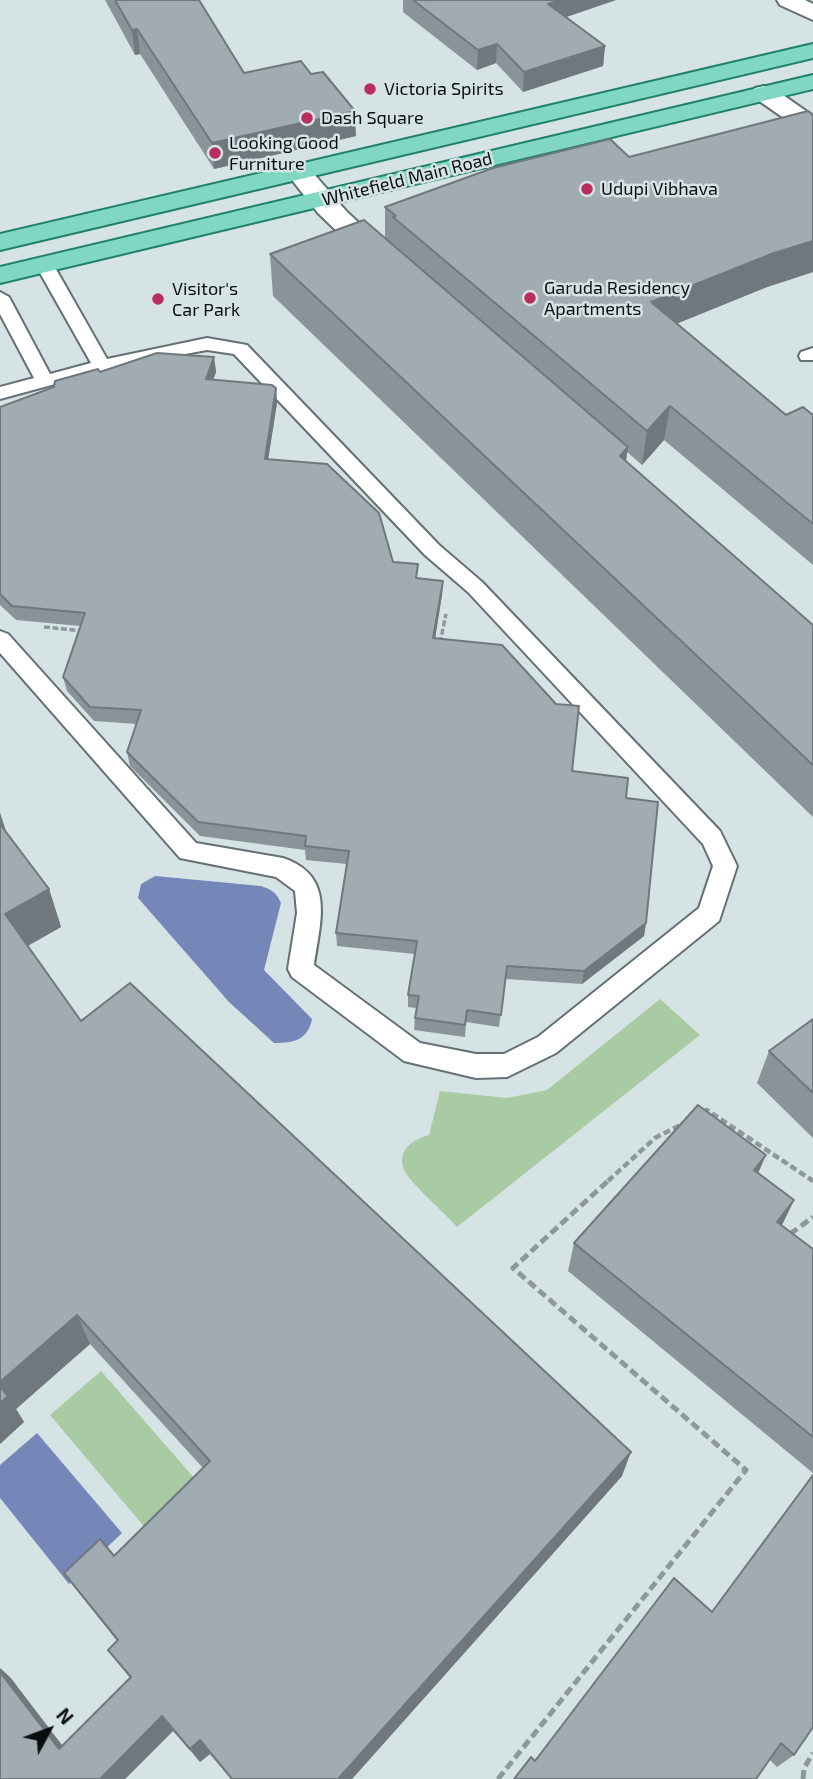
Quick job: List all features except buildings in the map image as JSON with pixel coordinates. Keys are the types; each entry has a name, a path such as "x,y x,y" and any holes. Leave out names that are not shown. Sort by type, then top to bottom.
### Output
{"main road":[{"name":"Whitefield Main Road","path":"0,242 813,51"},
{"name":"Whitefield Main Road","path":"0,275 813,82"}],"street":[{"path":"788,0 813,13"},
{"path":"765,93 813,127"},
{"path":"298,171 320,201 403,277"}],"lane":[{"path":"44,264 102,366"},
{"path":"0,297 45,381"},
{"path":"0,393 102,366 207,344 240,349 432,550 475,587 712,838 725,866 710,914 547,1045 507,1065 476,1066 412,1053 301,969 309,913 307,887 283,868 189,851 0,639"}],"path":[{"path":"439,653 447,606"},
{"path":"31,626 91,632"},
{"path":"498,1779 746,1470 513,1268 655,1139 706,1110 813,1181"},
{"path":"797,1240 789,1233 813,1217"},
{"path":"803,1779 804,1768 813,1753"}],"green space":[{"path":"660,999 700,1035 457,1227 407,1175 402,1163 404,1151 418,1139 429,1135 440,1091 507,1098 547,1090"},
{"path":"101,1371 203,1488 152,1536 50,1415"}],"water":[{"path":"155,876 261,886 275,894 281,903 264,970 312,1019 303,1036 294,1041 274,1043 229,1002 138,898 141,884"},
{"path":"37,1433 122,1533 69,1584 0,1498 0,1465"}],"place":[{"name":"Victoria Spirits","path":"370,89"},
{"name":"Dash Square","path":"307,118"},
{"name":"Looking Good Furniture","path":"215,153"},
{"name":"Udupi Vibhava","path":"587,189"},
{"name":"Garuda Residency Apartments","path":"530,298"},
{"name":"Visitor's Car Park","path":"158,299"}]}
